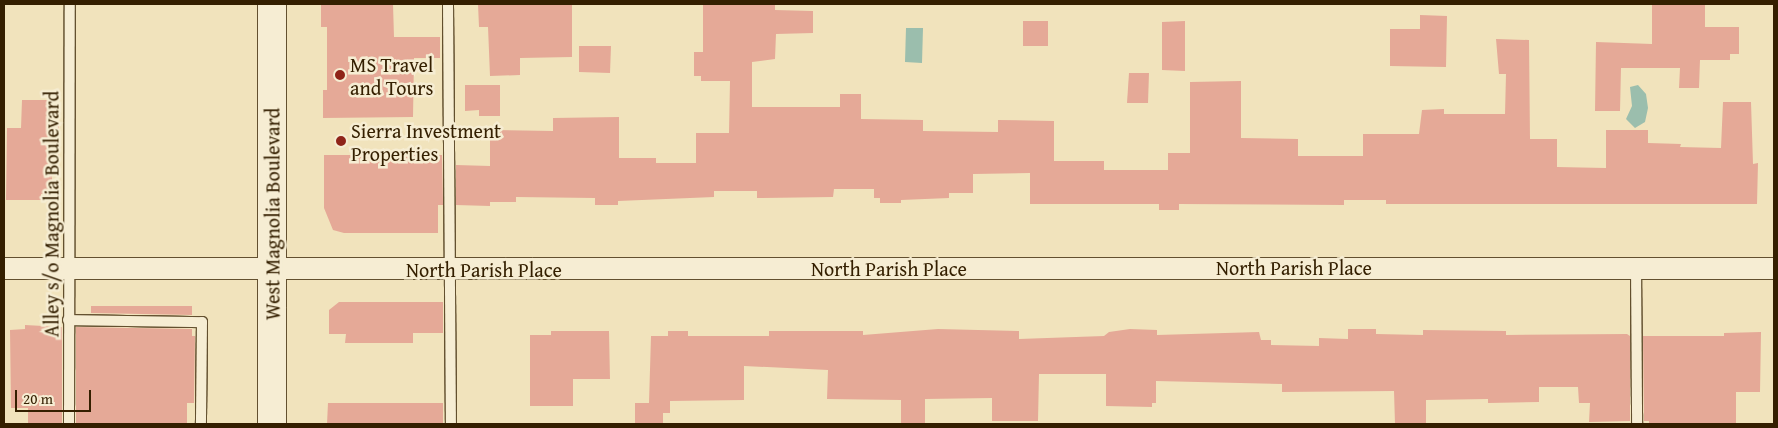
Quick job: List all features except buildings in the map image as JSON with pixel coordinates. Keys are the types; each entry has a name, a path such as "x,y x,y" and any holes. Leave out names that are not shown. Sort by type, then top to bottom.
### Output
{"main road":[{"name":"West Magnolia Boulevard","path":"272,4 272,424"}],"street":[{"name":"North Parish Place","path":"4,268 451,269 1636,266 1774,268"}],"lane":[{"name":"Alley s/o Magnolia Boulevard","path":"69,424 70,4"},
{"path":"448,4 451,424"},
{"path":"1636,266 1637,424"},
{"path":"68,320 202,322 201,424"}],"shaded area":[{"path":"906,28 923,28 922,63 905,62"},
{"path":"1638,85 1646,94 1648,108 1645,122 1635,128 1626,119 1632,106 1630,87"}],"place":[{"name":"MS Travel and Tours","path":"340,75"},
{"name":"Sierra Investment Properties","path":"341,141"}]}
